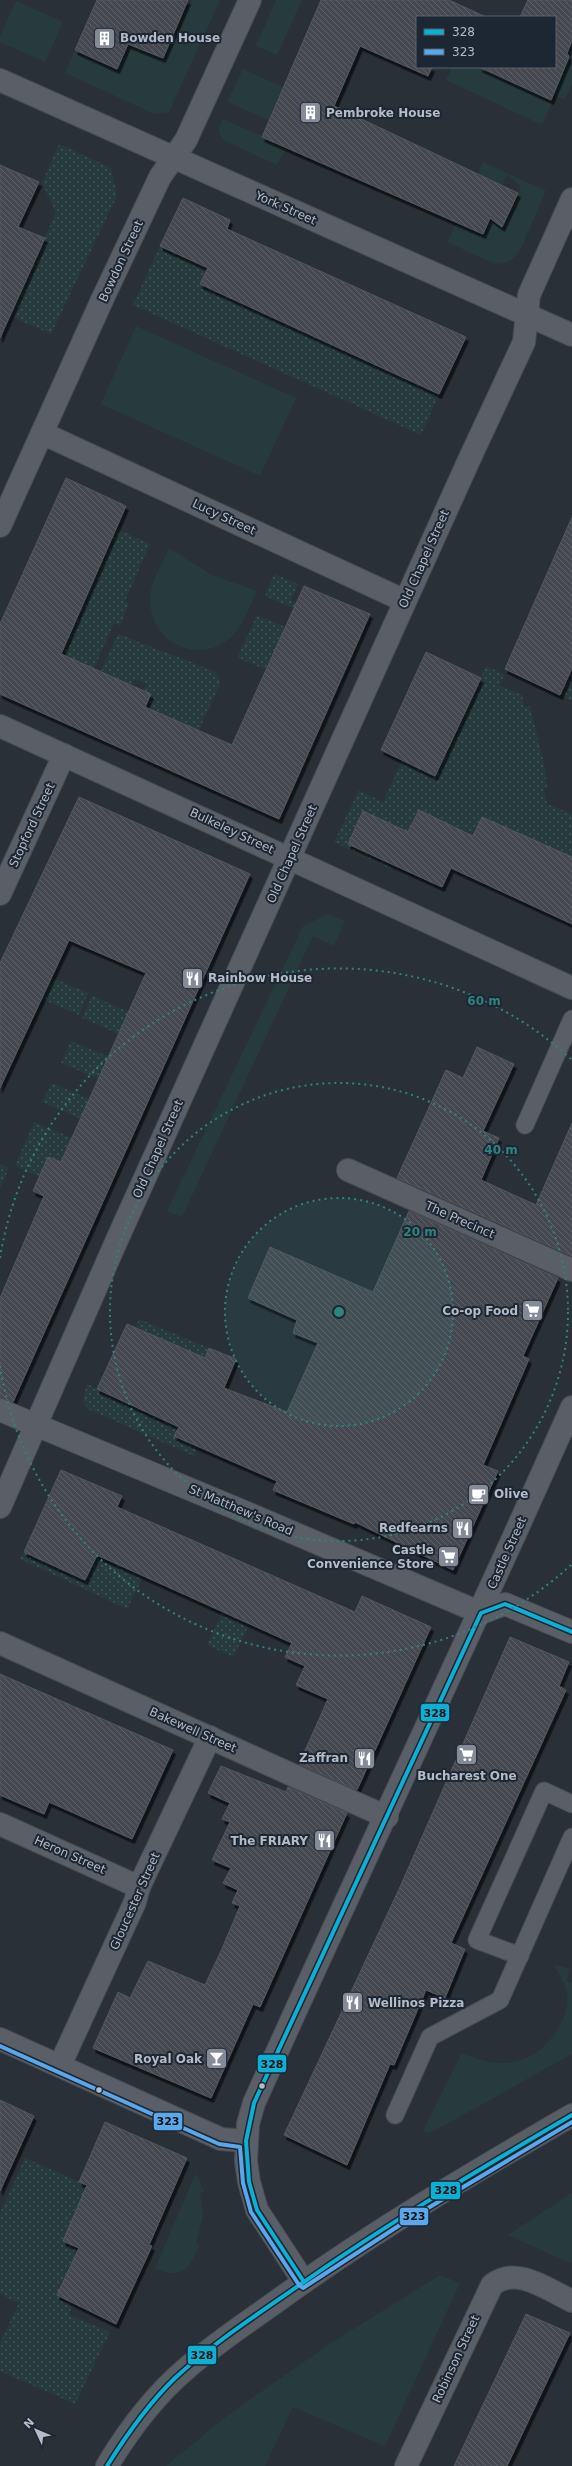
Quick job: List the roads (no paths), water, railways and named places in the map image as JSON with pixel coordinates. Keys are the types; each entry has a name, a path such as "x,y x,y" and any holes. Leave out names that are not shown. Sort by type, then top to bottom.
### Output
{"main road":[{"path":"107,2466 163,2391 186,2369 304,2282 400,2218 572,2114"}],"street":[{"name":"Bowdon Street","path":"0,526 102,300 160,177 186,140 250,0"},
{"name":"York Street","path":"0,80 526,316 572,335"},
{"name":"Old Chapel Street","path":"0,1507 116,1242 524,342 529,295 572,199"},
{"name":"Lucy Street","path":"42,433 406,601"},
{"name":"Bulkeley Street","path":"0,726 572,988"},
{"name":"Stopford Street","path":"0,894 64,755"},
{"name":"The Precinct","path":"348,1170 572,1270"},
{"name":"Castle Street","path":"304,2282 257,2210 249,2182 246,2141 254,2103 481,1614 572,1407"},
{"name":"St Matthew's Road","path":"0,1410 481,1614"},
{"path":"481,1614 505,1604 572,1632"},
{"name":"Bakewell Street","path":"0,1643 387,1817"},
{"name":"Gloucester Street","path":"60,2065 135,1902 139,1886 210,1737"},
{"name":"Heron Street","path":"0,1824 139,1886"},
{"path":"0,2039 221,2139 246,2141"},
{"name":"Robinson Street","path":"406,2466 492,2286 498,2280 511,2276 526,2279 572,2301"}],"lane":[{"path":"525,1125 572,1019"},
{"path":"520,1956 477,1940 544,1791 572,1804"},
{"path":"394,2115 430,2037 500,2000 572,1837"}],"place":[{"name":"Bowden House","path":"105,38"},
{"name":"Pembroke House","path":"310,113"},
{"name":"Rainbow House","path":"192,978"},
{"name":"Co-op Food","path":"533,1311"},
{"name":"Olive","path":"479,1494"},
{"name":"Redfearns","path":"463,1528"},
{"name":"Castle Convenience Store","path":"449,1557"},
{"name":"Bucharest One","path":"467,1755"},
{"name":"Zaffran","path":"364,1758"},
{"name":"The FRIARY","path":"324,1841"},
{"name":"Wellinos Pizza","path":"353,2003"},
{"name":"Royal Oak","path":"217,2059"}]}
